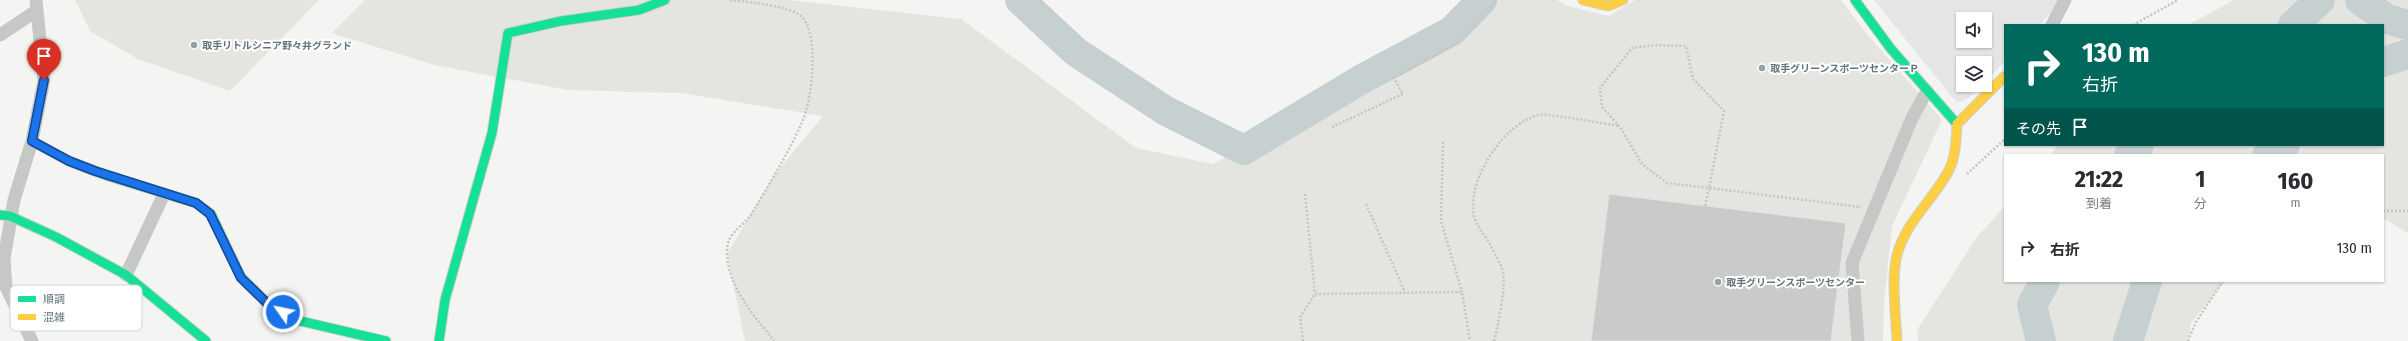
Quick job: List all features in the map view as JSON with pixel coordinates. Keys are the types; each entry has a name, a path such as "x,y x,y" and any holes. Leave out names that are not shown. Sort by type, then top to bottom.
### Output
{"street":[{"path":"439,341 445,300 492,134 508,33 560,21 639,10 665,0"},
{"path":"1583,0 1606,7 1616,6 1623,0"},
{"path":"1855,0 1927,91 1957,124"},
{"path":"2053,24 2065,0"},
{"path":"0,35 36,6"},
{"path":"10,302 3,290 5,215 32,141 44,80 36,6"},
{"path":"1897,341 1895,297 1897,256 1907,230 1949,171 1955,150 1957,124 2004,77"},
{"path":"1858,341 1852,263 1858,244 1875,208 1912,118 1927,91"},
{"path":"32,141 69,161 164,194 196,203 210,214 241,278 269,305 296,320 386,341"},
{"path":"126,276 164,194"},
{"path":"5,215 56,237 126,276 137,285"},
{"path":"126,276 135,285"},
{"path":"142,289 206,341"},
{"path":"142,293 183,336"},
{"path":"26,331 32,341"}],"path":[{"path":"730,0 768,6 798,14 809,26 812,46 812,69 804,119 750,215 731,232 727,254 733,284 774,341"},
{"path":"1332,127 1403,94 1394,78 1455,44 1496,0"},
{"path":"2135,24 2178,0"},
{"path":"1705,206 1709,188 1724,111 1693,79 1686,46 1655,45 1632,48 1600,88 1602,107 1620,127 1642,164 1667,183 1709,188 1875,208"},
{"path":"1494,341 1500,312 1503,272 1489,243 1478,227 1472,210 1478,177 1494,150 1514,127 1539,115 1620,127"},
{"path":"1443,142 1441,221 1462,292 1470,341"},
{"path":"1303,341 1300,316 1315,294 1305,194"},
{"path":"1366,204 1405,292"},
{"path":"2384,211 2408,211"},
{"path":"2188,341 2196,322 2222,282"},
{"path":"1315,294 1462,292"}],"shaded area":[{"name":"取手リトルシニア野々井グランド","path":"75,0 319,0 230,91 138,59 90,31"},
{"path":"365,0 789,0 961,19 1136,148 1213,164 1440,39 1477,0 1557,0 1567,6 1609,16 1635,0 1841,0 1866,33 1942,120 1892,226 1884,303 1883,341 745,341 727,254 774,175 823,116 681,93 568,90 434,65 332,33"},
{"path":"1874,0 2063,0 2040,24 2004,24 2004,62 1992,75 1992,56 1956,56 1956,92 1975,92 1970,97 1957,103"},
{"path":"2234,0 2408,0 2408,233 2384,219 2384,154 2052,154 2056,146 2384,146 2384,24 2190,24"},
{"path":"2004,207 2004,282 2224,282 2191,323 2189,341 1918,341 1917,330 1977,237"}],"building":[{"name":"取手グリーンスポーツセンター","path":"1609,194 1846,223 1831,341 1591,341"}],"waterway":[{"path":"1020,0 1076,52 1166,111 1244,150 1362,79 1452,31 1482,0"},
{"path":"2294,24 2320,0"},
{"path":"2360,0 2387,19 2408,25"},
{"path":"2384,62 2408,54"},
{"path":"2130,154 2138,146"},
{"path":"2269,154 2283,146"},
{"path":"2041,341 2032,305 2044,282"},
{"path":"2128,341 2147,282"}],"traffic: fast":[{"path":"439,341 445,300 492,133 508,33 561,21 639,10 665,0"},
{"path":"1855,0 1891,49 1957,124"},
{"path":"32,141 69,161 108,176 196,203 211,214 241,277 269,305 296,320 386,341"},
{"path":"0,215 10,216 56,237 126,275 138,285"},
{"path":"142,288 206,341"}],"traffic: slow":[{"path":"1583,0 1608,6 1623,0"},
{"path":"1897,341 1894,275 1895,264 1901,243 1913,222 1942,183 1951,167 1955,148 1957,124 2004,77"}],"place":[{"name":"取手リトルシニア野々井グランド","path":"194,45"},
{"name":"取手グリーンスポーツセンターＰ","path":"1762,68"},
{"name":"取手グリーンスポーツセンター","path":"1718,282"}],"route":[{"path":"44,80 32,141 69,161 108,176 196,203 210,214 241,278 269,305 283,312"}]}
